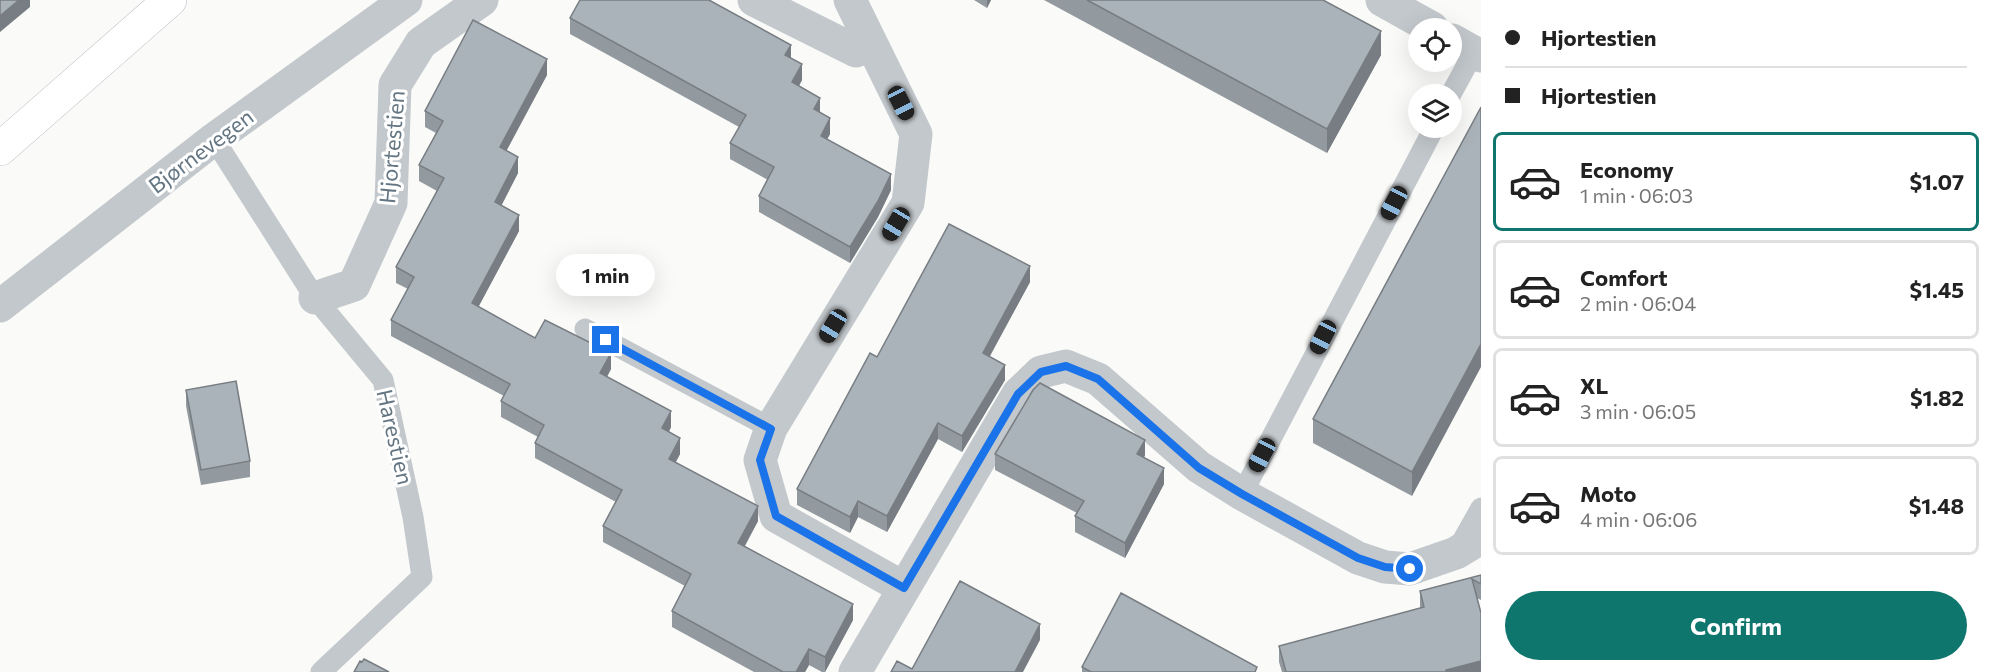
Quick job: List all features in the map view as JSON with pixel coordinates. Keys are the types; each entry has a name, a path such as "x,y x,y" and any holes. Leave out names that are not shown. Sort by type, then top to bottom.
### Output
{"main road":[{"path":"0,149 170,0"}],"street":[{"name":"Bjørnevegen","path":"0,306 214,139 406,0"},
{"name":"Hjortestien","path":"315,298 354,285 391,203 396,85 421,43 483,0"},
{"path":"754,0 856,51 871,45"},
{"path":"850,0 916,134 908,203 771,429 760,460 776,516 904,588"},
{"path":"1382,0 1414,18"},
{"path":"855,672 1018,394 1041,372 1066,366 1098,379 1199,468 1358,558 1385,567 1410,569 1468,546"}],"lane":[{"path":"1455,84 1469,49"},
{"path":"1242,494 1429,138"},
{"name":"Harestien","path":"214,139 315,298 383,380 413,517 422,577 321,672"},
{"path":"585,329 771,429"},
{"path":"1468,546 1481,508"}],"building":[{"path":"0,0 19,0 0,16"},
{"path":"580,0 709,0 791,45 785,55 802,64 792,82 820,98 814,109 830,118 821,136 891,174 878,201 850,247 759,196 774,167 730,143 746,115 570,18"},
{"path":"1087,0 1323,0 1381,31 1327,129"},
{"path":"473,20 547,59 500,147 518,157 495,202 519,215 472,303 535,338 545,320 611,353 600,373 671,411 662,428 680,438 669,459 758,506 738,543 853,604 825,657 809,649 796,672 783,672 672,611 691,574 603,526 622,490 535,443 544,425 501,401 510,384 391,320 414,277 396,267 444,178 419,165 443,121 425,111"},
{"path":"1481,107 1481,344 1412,472 1313,419"},
{"path":"949,224 1030,266 983,353 1005,365 962,436 938,423 887,516 858,501 850,517 797,489 870,353 877,357"},
{"path":"236,381 250,461 201,470 186,390"},
{"path":"1040,383 1145,440 1137,454 1164,468 1125,543 1075,516 1084,501 995,454 1033,390"},
{"path":"1481,575 1481,584 1472,579 1481,613 1481,661 1446,670 1446,672 1286,672 1279,646 1424,607 1420,591"},
{"path":"960,581 1040,624 1015,672 891,672 897,661 912,669"},
{"path":"1121,593 1257,667 1255,672 1091,672 1082,667"},
{"path":"364,659 389,672 354,672 360,661"}],"route":[{"path":"606,340 771,429 760,460 776,516 904,588 1018,394 1041,372 1066,366 1098,379 1199,468 1242,494 1358,558 1385,567 1410,569"}]}
